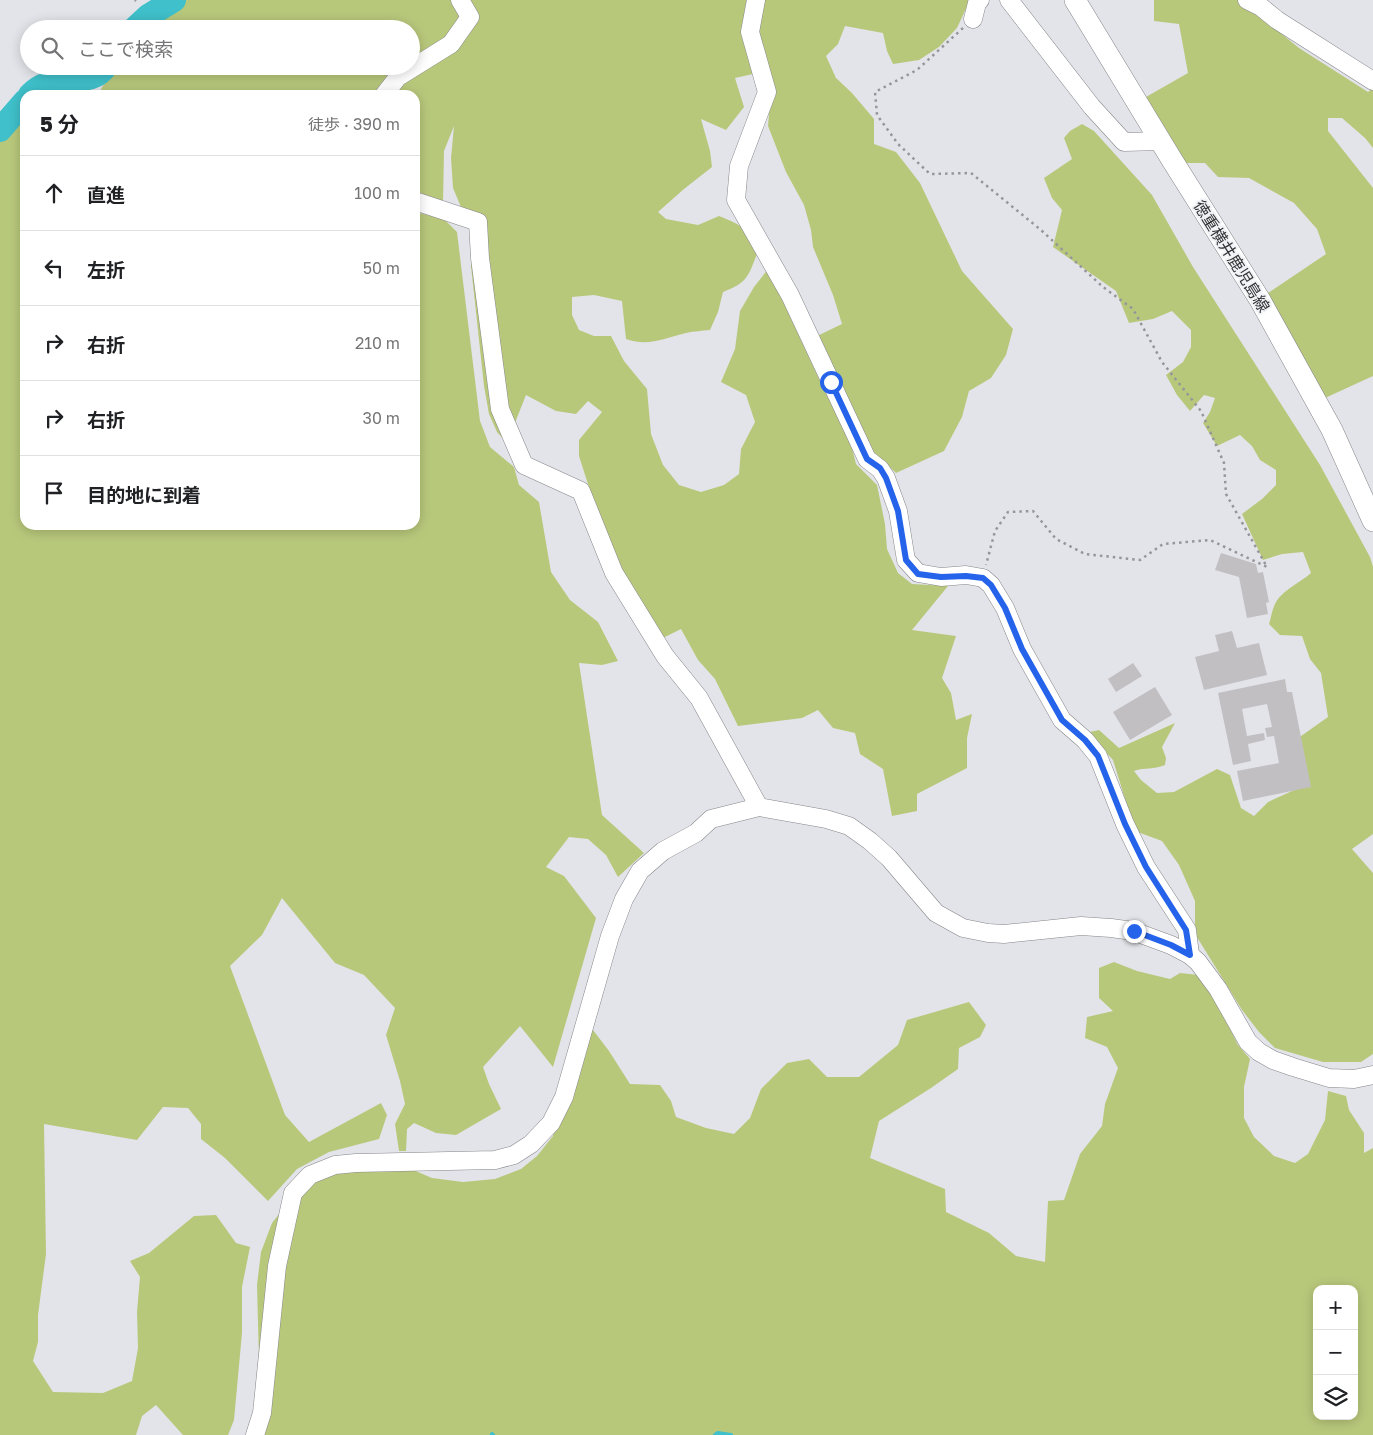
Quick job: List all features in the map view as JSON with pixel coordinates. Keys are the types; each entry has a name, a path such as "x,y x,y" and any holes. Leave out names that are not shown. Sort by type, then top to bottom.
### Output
{"main road":[{"name":"徳重横井鹿児島線","path":"1075,0 1160,141 1260,300 1332,430 1373,522"}],"street":[{"path":"420,63 451,44 470,17 460,0"},
{"path":"756,0 750,32 767,92 739,166 736,200 790,295 867,459 880,468 886,478 898,511 906,560 918,574 941,577 966,576 983,578 991,585 1005,608 1022,649 1062,720 1085,740 1098,756 1125,824 1146,867 1186,930 1190,955"},
{"path":"973,19 977,3 980,0"},
{"path":"1009,0 1092,107 1124,142 1160,141"},
{"path":"1247,0 1261,7 1277,20 1373,81"},
{"path":"388,90 401,75"},
{"path":"420,203 478,222 480,258 500,409 524,465 581,491 614,573 666,656 698,698 759,807"},
{"path":"256,1435 262,1413 277,1266 294,1193 310,1175 335,1165 495,1160 514,1155 532,1144 550,1123 564,1096 610,936 624,899 640,871 663,851 696,833 711,820 759,807 849,826 889,858 936,913 963,928 1004,934 1081,926 1134,931 1152,937 1190,955 1198,962 1218,989 1248,1042 1259,1052 1274,1060 1329,1078 1354,1079 1373,1075"}],"path":[{"path":"973,19 917,70 875,92 877,116 898,144 930,174 971,174 1041,230 1104,287 1132,309 1162,362 1201,410 1224,463 1226,494 1267,567 1210,540 1164,544 1140,560 1085,554 1056,539 1034,510 1008,512 995,531 983,578"}],"green space":[{"path":"183,0 970,0 957,28 939,47 919,60 893,64 887,51 883,33 845,26 838,44 826,56 836,78 852,93 874,119 874,144 896,152 920,183 962,271 1013,329 1006,355 991,378 969,391 962,417 944,451 896,473 861,440 813,338 842,324 833,295 813,247 811,230 804,205 786,172 768,126 769,114 759,99 753,74 735,78 744,107 726,130 701,119 710,151 712,167 658,212 666,219 698,225 719,216 744,229 754,245 757,254 749,274 737,286 723,292 718,312 710,330 689,332 649,342 634,341 626,339 622,301 594,295 572,297 572,315 579,330 594,336 611,336 624,361 647,389 651,434 663,465 679,485 701,492 724,485 739,474 741,449 755,422 746,395 721,382 735,349 740,311 754,287 768,269 819,379 835,402 849,436 856,464 877,485 885,524 887,549 898,573 912,584 948,586 912,630 956,636 942,678 951,693 956,720 972,714 967,738 967,768 917,794 917,811 892,816 883,769 860,754 855,733 833,728 818,710 802,718 738,726 715,679 698,660 681,629 661,639 634,596 602,528 579,456 579,440 602,412 588,401 576,414 556,411 526,395 507,443 497,432 489,414 484,386 471,266 471,231 453,188 451,158 454,126 444,151 443,204 420,202 420,90 101,90 109,75 420,75 420,20 162,20 177,9"},
{"path":"1154,0 1240,0 1299,48 1368,92 1373,88 1373,148 1365,138 1342,118 1328,118 1328,131 1373,188 1373,376 1325,398 1268,293 1326,254 1317,229 1294,203 1249,178 1218,177 1205,163 1186,163 1146,97 1188,73 1179,24 1154,21"},
{"path":"20,117 20,530 420,530 420,213 444,219 457,232 480,421 490,447 514,467 519,485 539,502 551,572 570,600 598,622 618,661 602,665 579,663 602,815 644,853 618,877 606,855 588,839 569,837 546,867 564,876 596,918 553,1067 520,1026 483,1067 501,1109 456,1135 436,1133 414,1123 407,1129 406,1151 399,1151 395,1124 405,1104 386,1035 395,1008 364,975 335,963 282,898 262,935 230,966 285,1115 309,1142 381,1103 387,1115 379,1139 329,1152 297,1169 268,1201 225,1158 201,1139 201,1124 188,1108 163,1107 137,1140 44,1124 46,1254 38,1315 38,1342 33,1361 53,1392 103,1393 132,1381 138,1348 137,1312 140,1277 130,1261 149,1253 194,1216 216,1215 236,1243 250,1247 242,1287 242,1333 234,1420 228,1435 183,1435 156,1405 142,1416 136,1435 0,1435 0,142"},
{"path":"1082,124 1094,131 1152,195 1193,267 1320,465 1370,557 1373,567 1373,834 1352,849 1373,873 1373,1054 1361,1062 1323,1062 1275,1048 1259,1032 1242,1010 1195,934 1195,901 1179,865 1162,841 1135,831 1113,760 1090,732 1099,730 1119,748 1175,723 1162,747 1166,758 1165,765 1134,771 1141,780 1157,793 1174,792 1217,769 1230,775 1241,808 1254,816 1268,802 1303,786 1294,741 1328,717 1321,673 1310,659 1302,636 1280,635 1269,624 1278,599 1311,573 1303,552 1282,554 1263,560 1242,514 1262,499 1276,485 1276,470 1260,460 1252,446 1240,435 1217,446 1203,423 1210,412 1215,398 1204,395 1190,411 1177,395 1166,375 1183,362 1191,347 1191,330 1172,311 1153,319 1129,323 1116,291 1053,247 1062,210 1052,198 1044,178 1072,159 1064,138 1070,131"},
{"path":"1114,962 1137,971 1170,979 1180,973 1199,975 1214,996 1238,1045 1250,1059 1244,1087 1244,1118 1254,1137 1274,1156 1295,1163 1308,1154 1325,1120 1328,1091 1346,1096 1349,1110 1364,1133 1364,1153 1373,1148 1373,1435 257,1435 260,1398 257,1285 261,1252 272,1223 294,1195 321,1173 404,1166 432,1178 463,1182 495,1179 521,1169 537,1156 553,1136 561,1096 582,1035 593,1030 630,1084 660,1085 671,1101 676,1117 706,1128 734,1134 750,1118 761,1089 787,1063 809,1059 827,1077 859,1077 898,1045 907,1020 969,1002 986,1025 980,1037 959,1048 958,1069 879,1121 870,1158 945,1189 946,1212 989,1233 1016,1256 1045,1262 1048,1201 1064,1200 1080,1154 1102,1126 1105,1104 1118,1068 1107,1047 1085,1038 1087,1017 1113,1011 1099,998 1099,968"}],"building":[{"path":"1221,553 1256,564 1258,573 1263,572 1269,602 1266,603 1268,614 1247,618 1239,577 1215,570"},
{"path":"1232,631 1237,648 1259,643 1267,675 1204,690 1195,657 1219,651 1215,635"},
{"path":"1133,663 1142,676 1116,692 1108,679"},
{"path":"1285,679 1287,692 1292,692 1311,787 1243,801 1237,771 1279,763 1274,736 1267,737 1265,728 1272,727 1267,704 1242,709 1247,736 1264,733 1265,740 1248,744 1251,761 1233,765 1218,693"},
{"path":"1155,687 1172,715 1130,740 1113,712"}],"waterway":[{"path":"144,20 174,0"},
{"path":"36,90 49,83 81,80 95,75"},
{"path":"0,130 20,107"},
{"path":"715,1435 718,1433 731,1435"}],"route":[{"path":"831,382 867,459 880,468 886,478 898,511 906,560 918,574 941,577 966,576 983,578 991,585 1005,608 1022,649 1062,720 1085,740 1098,756 1125,824 1146,867 1186,930 1190,955 1171,945 1134,931"}]}
